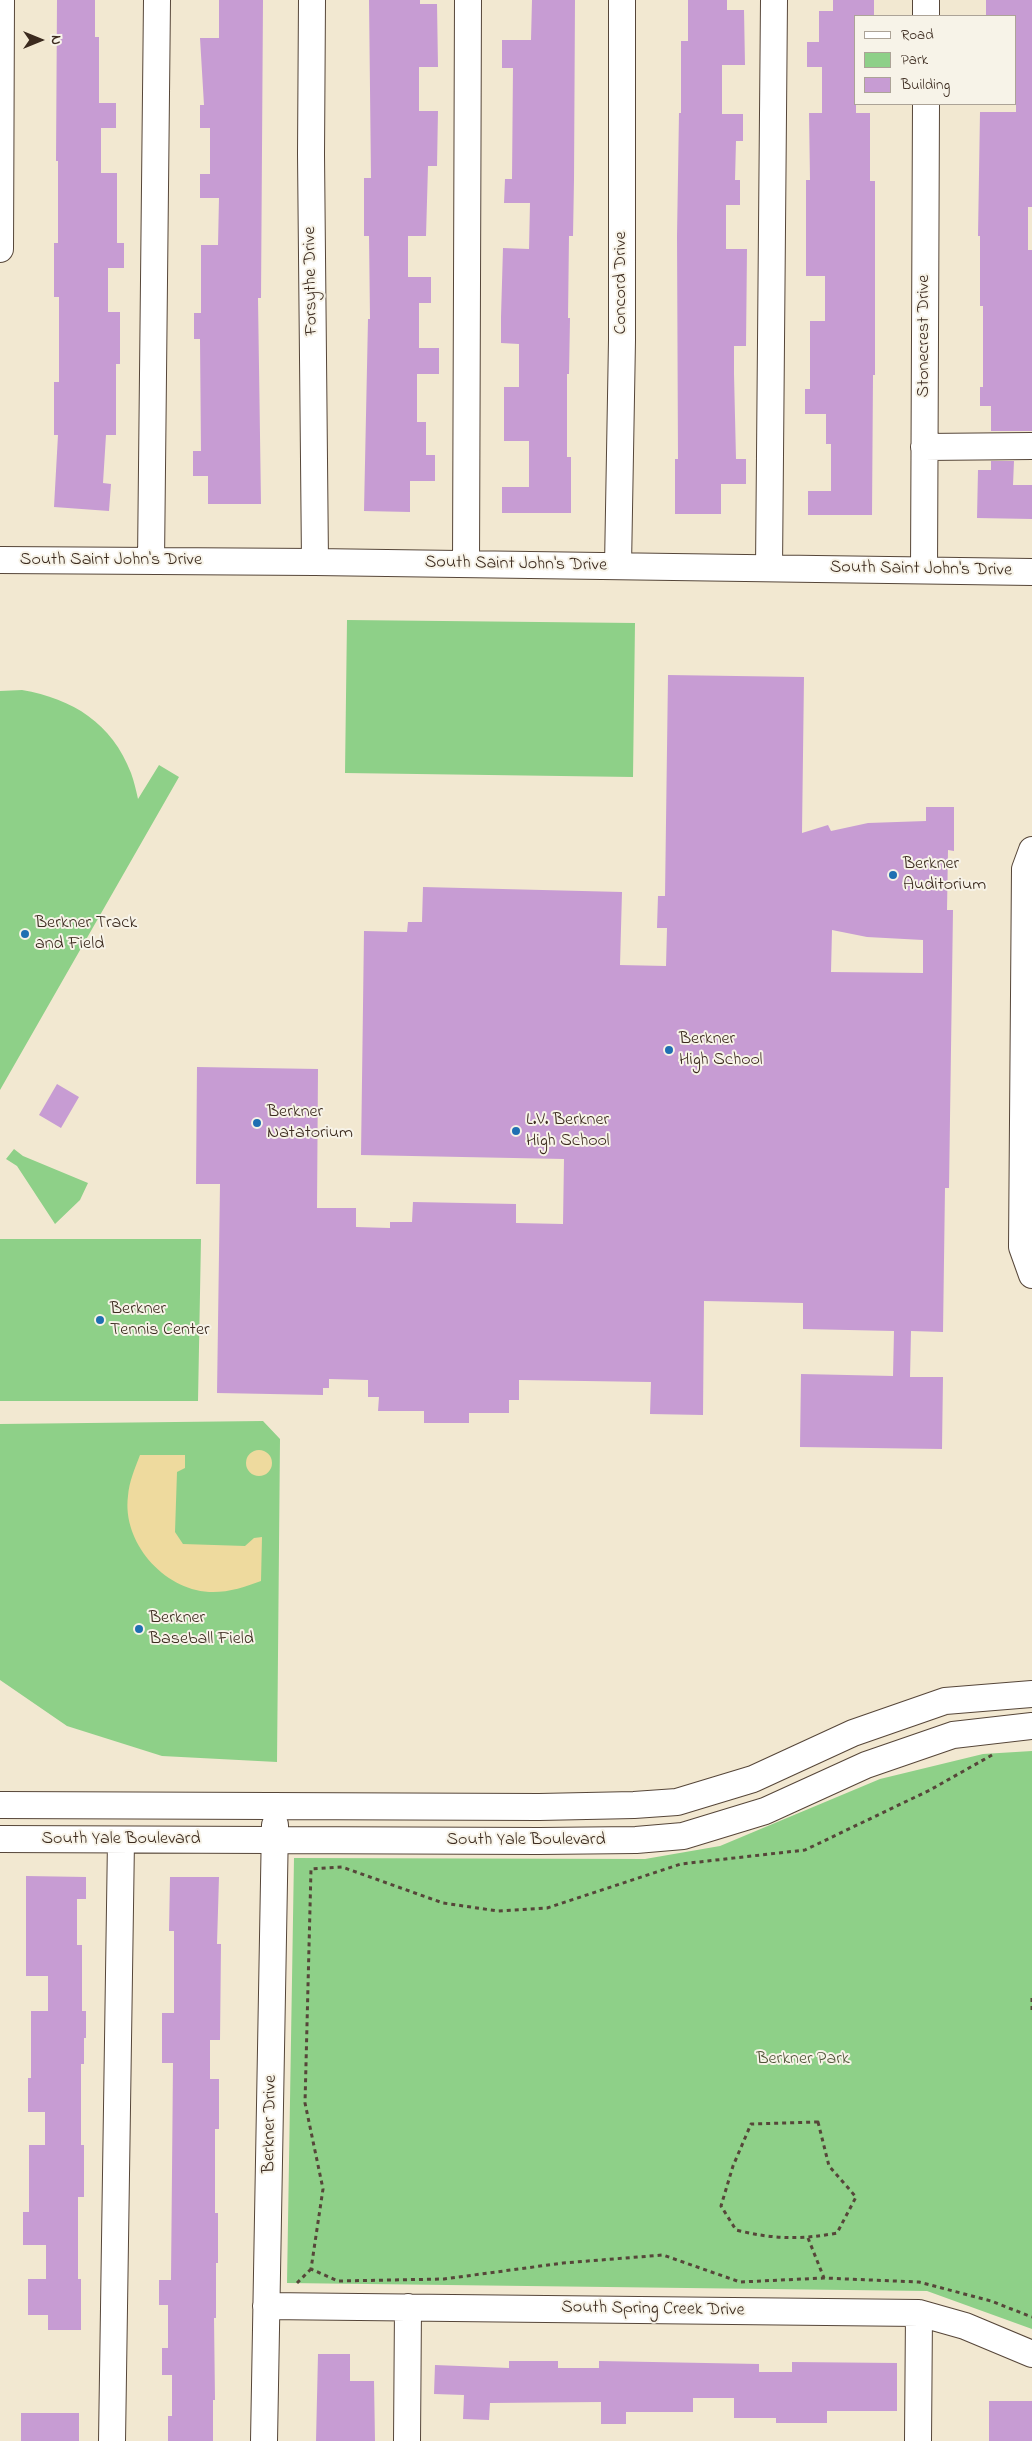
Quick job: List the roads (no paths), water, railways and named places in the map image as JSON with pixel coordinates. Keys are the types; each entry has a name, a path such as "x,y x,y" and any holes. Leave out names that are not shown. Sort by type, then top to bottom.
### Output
{"street":[{"path":"0,249 1,0"},
{"path":"151,561 157,0"},
{"name":"Forsythe Drive","path":"312,0 311,164 315,562"},
{"path":"466,564 468,0"},
{"name":"Concord Drive","path":"618,566 622,340 622,0"},
{"path":"768,568 774,0"},
{"path":"926,0 926,15"},
{"name":"Stonecrest Drive","path":"924,569 926,105"},
{"path":"924,447 1032,446"},
{"path":"0,551 0,560"},
{"name":"South Saint John's Drive","path":"0,560 924,569 1032,572"},
{"path":"1032,850 1025,869 1022,1247 1032,1275"},
{"name":"South Yale Boulevard","path":"0,1805 634,1805 677,1802 753,1779 853,1733 945,1701 1032,1694"},
{"name":"South Yale Boulevard","path":"0,1839 275,1841 636,1840 683,1836 765,1811 866,1765 952,1735 1032,1726"},
{"path":"714,1791 723,1824"},
{"name":"Berkner Drive","path":"264,2441 266,2306 269,2263 275,1806"},
{"path":"327,1806 327,1841"},
{"path":"112,2441 121,1840"},
{"name":"South Spring Creek Drive","path":"266,2306 919,2313 965,2326 1032,2354"},
{"path":"407,2441 408,2307"},
{"path":"918,2441 919,2313"}],"place":[{"name":"Berkner Auditorium","path":"893,875"},
{"name":"Berkner Track and Field","path":"25,934"},
{"name":"Berkner High School","path":"669,1050"},
{"name":"Berkner Natatorium","path":"257,1123"},
{"name":"L.V. Berkner High School","path":"516,1131"},
{"name":"Berkner Tennis Center","path":"100,1320"},
{"name":"Berkner Baseball Field","path":"139,1629"}],"park label":[{"name":"Berkner Park","path":"803,2060"}]}
